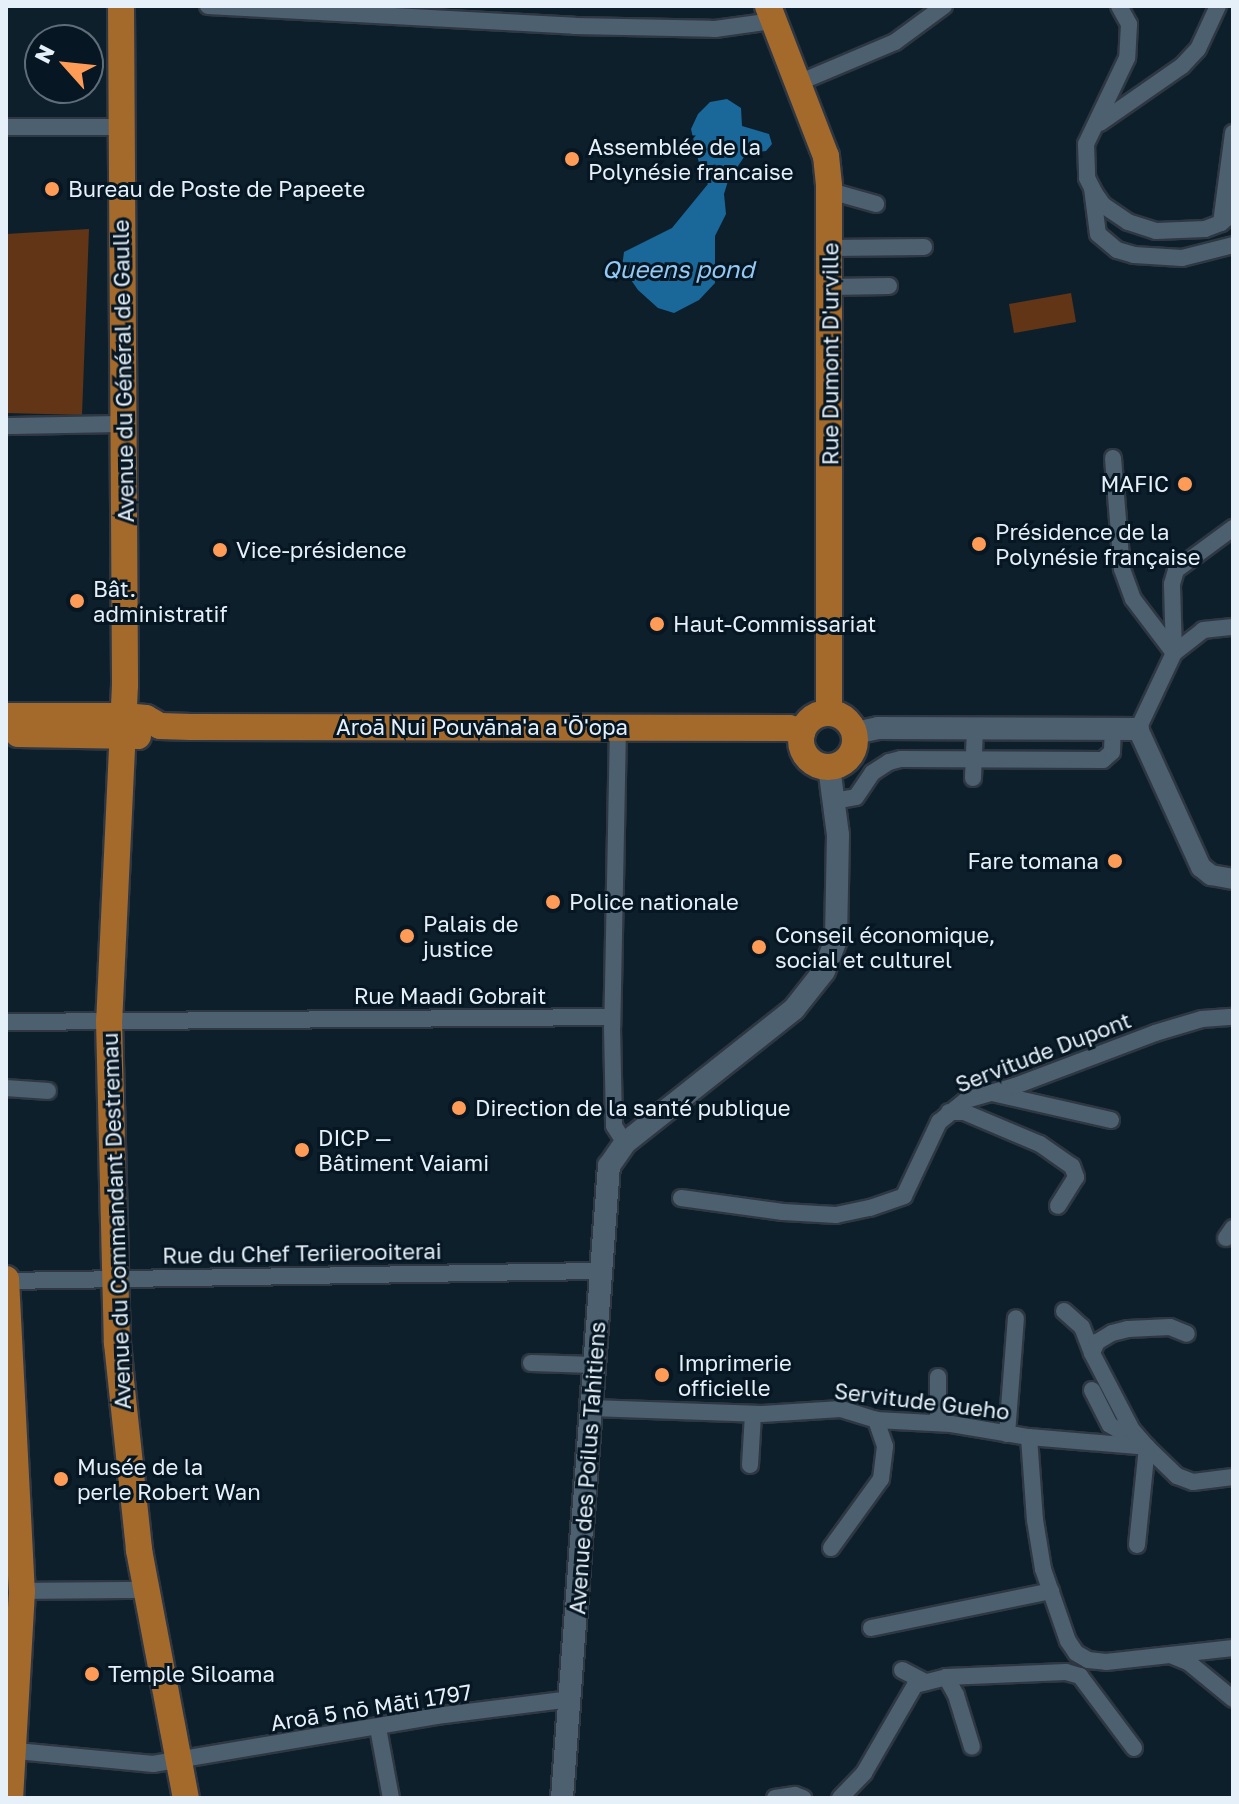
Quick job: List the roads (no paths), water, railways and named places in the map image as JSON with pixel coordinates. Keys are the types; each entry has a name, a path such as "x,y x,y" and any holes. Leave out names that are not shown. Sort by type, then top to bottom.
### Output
{"main road":[{"name":"Avenue du Général de Gaulle","path":"121,6 124,726"},
{"name":"Rue Dumont D'urville","path":"770,13 826,156 830,191 829,713"},
{"path":"829,713 845,719 855,733 850,756 829,767 808,759 801,743 802,732 813,718 829,713"},
{"name":"Aroā Nui Pouvāna'a a 'Ō'opa","path":"6,716 124,726 146,737 160,726 789,728 802,732"},
{"name":"Aroā Nui Pouvāna'a a 'Ō'opa","path":"6,733 124,726"},
{"name":"Avenue du Commandant Destremau","path":"124,726 112,910 109,1020 122,1406 146,1590 186,1798"},
{"path":"855,733 878,728 1138,729"},
{"path":"625,1143 794,1009 819,979 836,939 838,835 829,767"},
{"name":"Avenue des Poilus Tahitiens","path":"562,1798 608,1172 613,1158 625,1143"},
{"path":"6,1280 22,1591 10,1750 10,1798"}],"street":[{"path":"208,6 574,26 715,29 770,13"},
{"path":"798,83 895,42 944,6"},
{"path":"1119,6 1129,24 1127,58 1112,95 1091,128 1085,161 1098,234 1117,250 1134,255 1182,258 1233,245"},
{"path":"1091,128 1182,66 1198,49 1218,6"},
{"path":"6,127 121,127"},
{"path":"1092,188 1103,205 1142,228 1185,232 1227,218 1233,133"},
{"path":"830,191 876,204"},
{"path":"831,248 924,247"},
{"path":"830,287 889,286"},
{"path":"6,426 125,424"},
{"path":"1113,458 1122,569 1133,599 1174,653"},
{"path":"1174,653 1172,584 1176,570 1233,528"},
{"path":"1233,627 1203,630 1174,653 1138,729 1201,867 1211,875 1233,879"},
{"path":"618,727 612,1017 614,1126 625,1143"},
{"path":"973,778 975,729"},
{"path":"834,801 856,797 872,773 889,762 1103,760 1112,752 1113,729"},
{"name":"Rue Maadi Gobrait","path":"6,1022 612,1017"},
{"name":"Servitude Dupont","path":"681,1198 783,1212 836,1215 870,1208 904,1196 939,1122 966,1100 1155,1033 1202,1019 1233,1017"},
{"path":"6,1088 48,1091"},
{"path":"991,1093 1111,1120"},
{"path":"949,1112 964,1112 1040,1144 1072,1166 1076,1177 1058,1206"},
{"name":"Rue du Chef Teriierooiterai","path":"6,1280 599,1271"},
{"path":"1064,1311 1082,1327 1132,1430 1147,1447 1177,1476 1193,1482 1233,1477"},
{"path":"1007,1434 1016,1318"},
{"path":"1092,1353 1097,1342 1112,1333 1128,1329 1170,1327 1187,1334"},
{"path":"531,1363 594,1365"},
{"path":"938,1377 938,1423"},
{"path":"1092,1390 1110,1425 1147,1447"},
{"name":"Servitude Gueho","path":"591,1408 753,1414 841,1409 876,1420 938,1423 1029,1437 1147,1447"},
{"path":"750,1465 753,1414"},
{"path":"831,1548 881,1479 885,1446 876,1420"},
{"path":"1029,1437 1035,1520 1051,1591 1068,1641 1076,1653 1088,1660 1233,1648"},
{"path":"1137,1545 1147,1447"},
{"path":"22,1591 146,1590"},
{"path":"871,1628 1051,1591"},
{"path":"1171,1655 1188,1662 1233,1699"},
{"path":"902,1670 926,1682"},
{"path":"840,1798 864,1773 915,1685 946,1677 1066,1672 1080,1676 1134,1748"},
{"path":"946,1677 956,1695 972,1747"},
{"name":"Aroā 5 nō Māti 1797","path":"10,1750 153,1764 571,1699"},
{"path":"378,1728 391,1798"},
{"path":"775,1798 803,1798"}],"water":[{"name":"Queens pond","path":"727,99 741,108 742,126 769,134 772,144 766,151 746,154 728,181 724,194 726,214 715,236 715,283 699,300 674,313 658,308 638,290 622,267 624,252 672,228 708,184 702,176 691,129 698,114 710,102"}],"place":[{"name":"Assemblée de la Polynésie francaise","path":"572,159"},
{"name":"Bureau de Poste de Papeete","path":"52,189"},
{"name":"MAFIC","path":"1185,484"},
{"name":"Présidence de la Polynésie française","path":"979,544"},
{"name":"Vice-présidence","path":"220,550"},
{"name":"Bât. administratif","path":"77,601"},
{"name":"Haut-Commissariat","path":"657,624"},
{"name":"Fare tomana","path":"1115,861"},
{"name":"Police nationale","path":"553,902"},
{"name":"Palais de justice","path":"407,936"},
{"name":"Conseil économique, social et culturel","path":"759,947"},
{"name":"Direction de la santé publique","path":"459,1108"},
{"name":"DICP — Bâtiment Vaiami","path":"302,1150"},
{"name":"Imprimerie officielle","path":"662,1375"},
{"name":"Musée de la perle Robert Wan","path":"61,1479"},
{"name":"Temple Siloama","path":"92,1674"}]}
